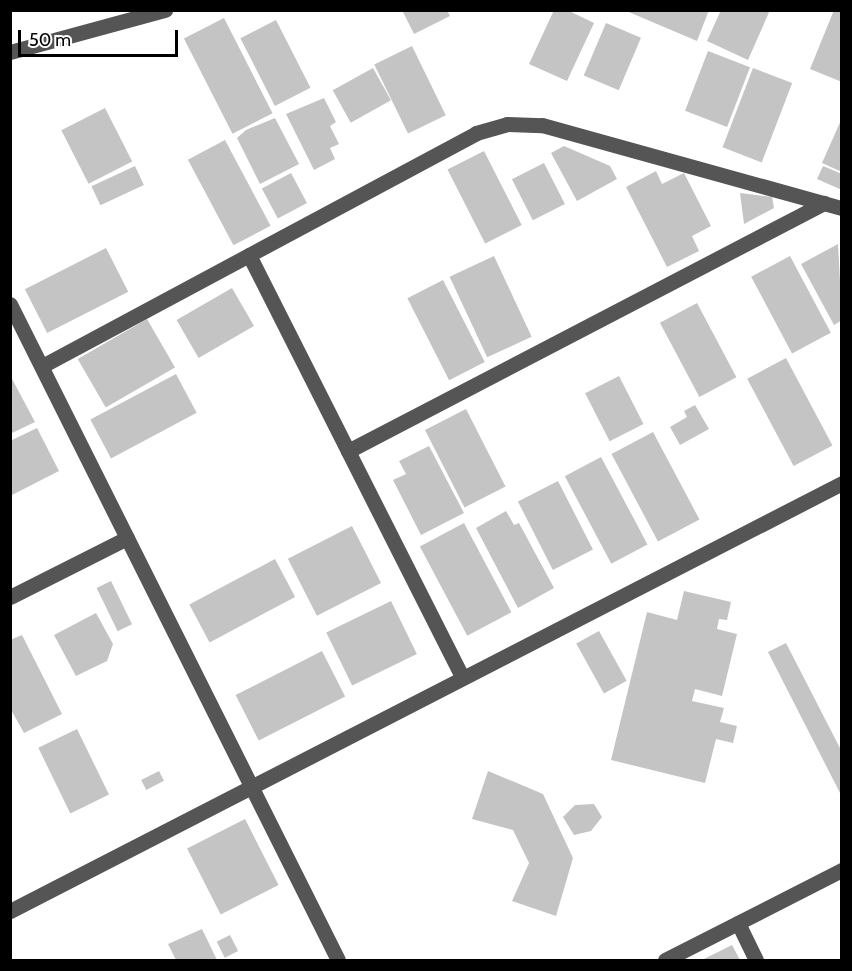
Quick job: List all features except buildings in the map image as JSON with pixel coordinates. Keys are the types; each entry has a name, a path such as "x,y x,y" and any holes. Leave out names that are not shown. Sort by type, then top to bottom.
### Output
{"street":[{"path":"10,52 165,10"},
{"path":"42,366 476,133 507,124 542,125 842,208"},
{"path":"348,451 824,203"},
{"path":"249,255 462,677"},
{"path":"10,303 338,960"},
{"path":"10,911 842,483"},
{"path":"10,597 127,538"},
{"path":"665,960 842,870"},
{"path":"738,924 756,960"}]}
